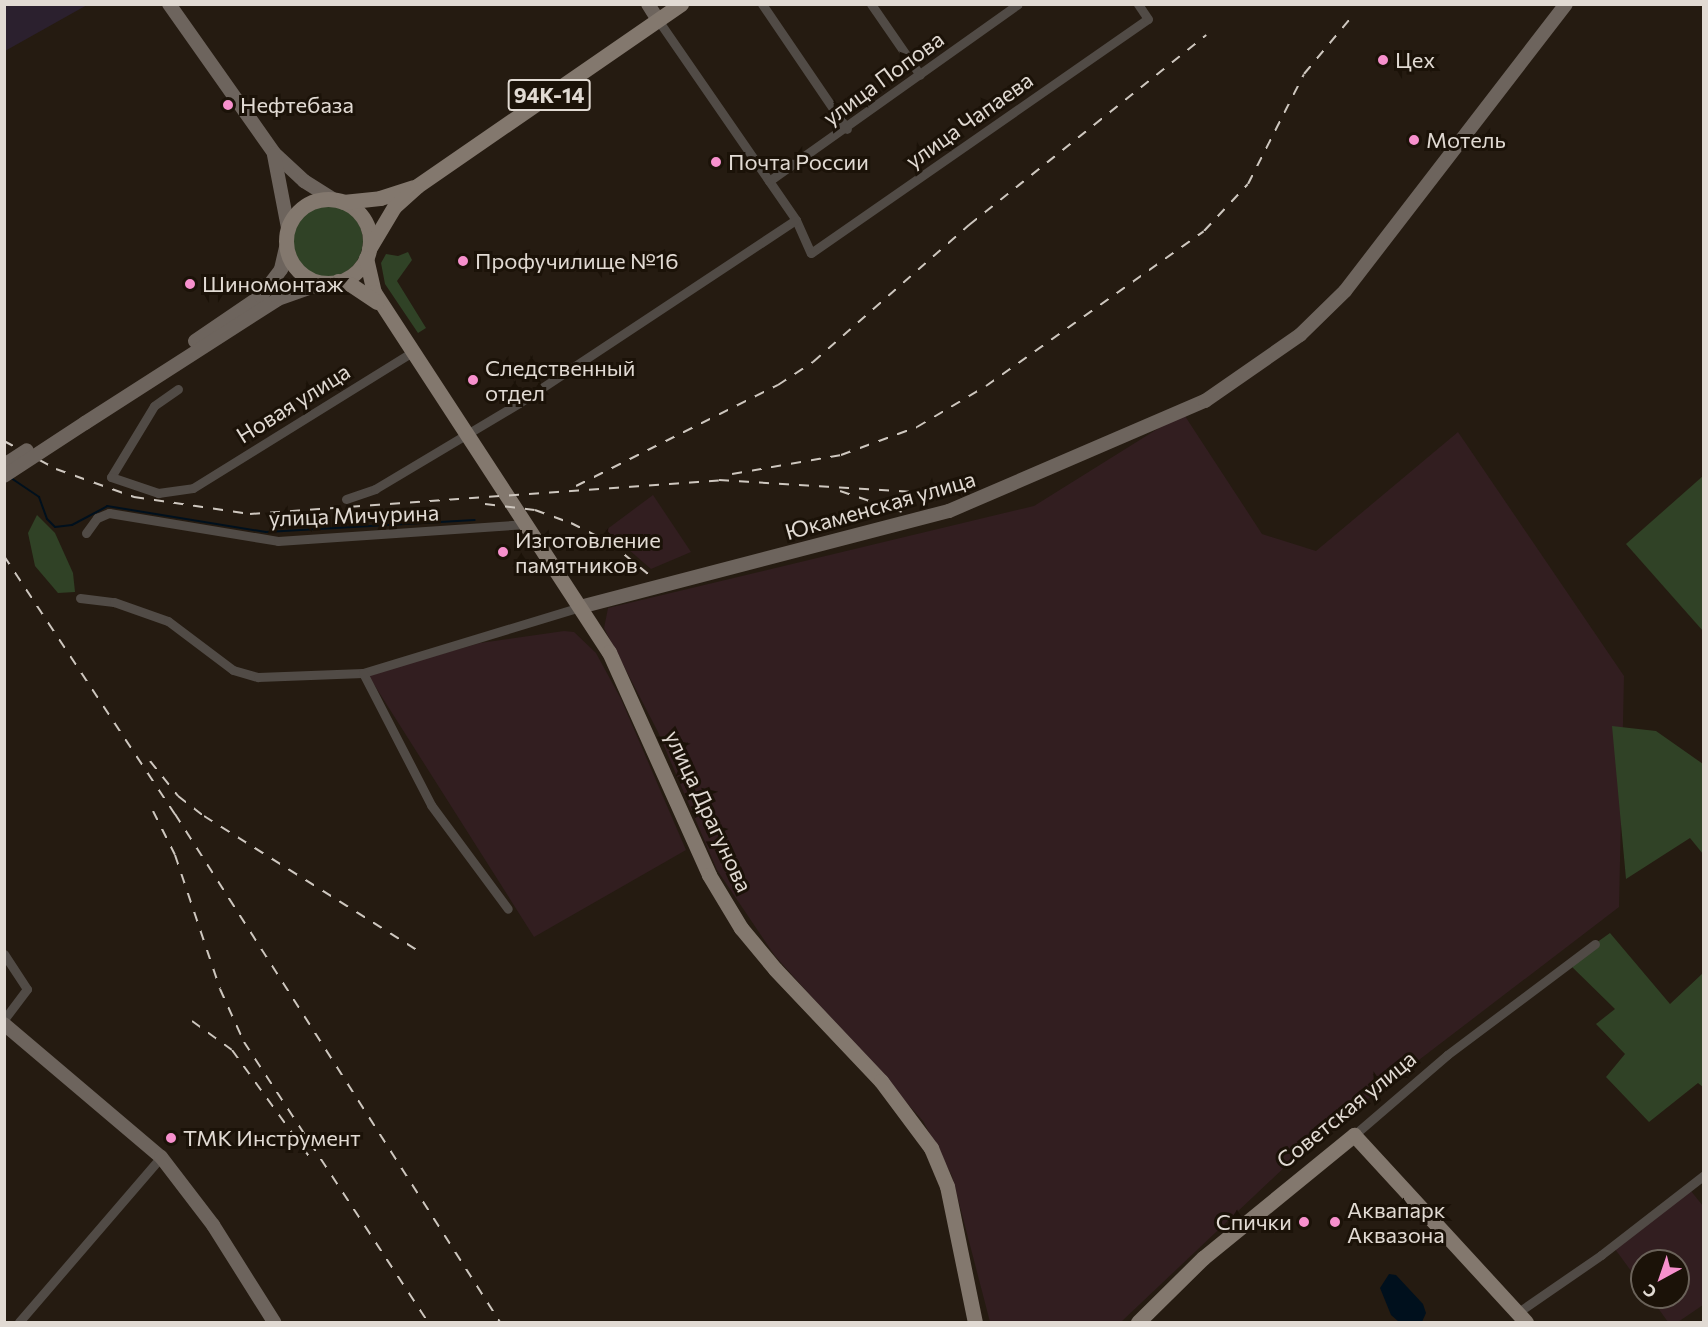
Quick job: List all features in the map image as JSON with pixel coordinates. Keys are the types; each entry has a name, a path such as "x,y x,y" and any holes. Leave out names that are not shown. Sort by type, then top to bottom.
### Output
{"main road":[{"path":"170,4 274,153 304,181 338,201 365,222 367,253"},
{"path":"648,4 658,20"},
{"name":"94К-14","path":"417,186 681,4"},
{"name":"Юкаменская улица","path":"580,607 950,511 1205,401 1300,335 1345,291 1566,4"},
{"path":"4,476 261,296 281,269 288,228 284,193 274,153"},
{"path":"288,228 296,214 309,204 380,198 417,186"},
{"path":"4,465 82,420 278,299 353,274 394,207 417,186"},
{"path":"286,248 302,274 330,282"},
{"name":"улица Драгунова","path":"367,253 374,292 609,652 709,875 741,928 774,969 889,1090 931,1148 947,1186 975,1323"},
{"name":"улица Драгунова","path":"330,282 362,290 388,313"},
{"path":"4,1022 159,1160 189,1194 274,1323"},
{"path":"4,1034 159,1160"},
{"path":"1354,1135 1521,1318"},
{"name":"Советская улица","path":"1138,1323 1203,1258 1354,1135"}],"street":[{"path":"762,4 847,129"},
{"path":"871,4 920,75"},
{"name":"улица Попова","path":"769,181 847,129 1018,4"},
{"name":"улица Чапаева","path":"796,220 811,253 1148,19 1138,4"},
{"path":"346,499 375,489 587,360 796,220 658,20"},
{"name":"Новая улица","path":"178,389 154,406 111,477 158,494 193,488 414,351"},
{"name":"улица Мичурина","path":"86,533 97,518 109,513 278,541 526,524"},
{"name":"Юкаменская улица","path":"80,598 114,602 168,621 233,670 258,677 363,673 580,607"},
{"path":"363,673 431,806 508,909"},
{"name":"Советская улица","path":"1354,1135 1447,1055 1595,945"},
{"path":"4,954 27,989 4,1022"},
{"path":"19,1323 159,1160"},
{"path":"1521,1318 1704,1175"}],"shaded area":[{"path":"5,4 87,4 87,5 5,51"},
{"path":"1183,413 1262,534 1316,551 1458,432 1624,676 1619,907 1309,1144 1121,1322 990,1322 952,1176 923,1121 775,956 717,870 658,732 604,628 608,608 1034,506"},
{"path":"653,495 691,552 651,569 606,530"},
{"path":"564,631 574,632 596,653 621,699 686,850 534,937 368,675 480,643"},
{"path":"1691,1191 1703,1206 1703,1305 1678,1322 1668,1322 1659,1309 1690,1309 1690,1249 1630,1249 1630,1270 1615,1249"}],"green space":[{"path":"320,205 334,205 353,215 363,234 363,248 353,267 334,277 320,277 301,267 291,248 291,234 301,215"},
{"path":"408,252 412,260 397,281 426,328 418,333 385,284 381,263 386,254 398,256"},
{"path":"1703,476 1703,631 1626,544"},
{"path":"37,515 55,533 73,573 75,592 58,593 35,566 28,533"},
{"path":"1612,726 1656,731 1703,764 1703,854 1690,838 1626,879"},
{"path":"1610,933 1670,1004 1703,973 1703,1087 1698,1083 1649,1122 1606,1077 1625,1054 1596,1024 1615,1009 1568,963"}],"water":[{"path":"1389,1274 1396,1275 1423,1304 1426,1313 1422,1322 1399,1322 1391,1315 1380,1288"}],"waterway":[{"path":"11,478 39,497 47,519 55,527 72,525 107,506 266,532 475,520"}],"railway":[{"path":"732,474 841,455 917,427 986,386 1204,231 1248,184 1304,74 1354,14"},
{"path":"576,486 778,385 813,362 969,225 1206,35"},
{"path":"4,441 56,469 134,497 250,514 719,480 931,493"},
{"path":"840,491 902,512"},
{"path":"485,504 535,510 571,523 609,542 653,578"},
{"path":"4,556 175,814 500,1322"},
{"path":"150,761 178,796 204,816 420,952"},
{"path":"153,811 175,855 220,989 244,1042 428,1322"},
{"path":"192,1021 232,1050 311,1159"}],"place":[{"name":"Цех","path":"1383,60"},
{"name":"Нефтебаза","path":"228,105"},
{"name":"Мотель","path":"1414,140"},
{"name":"Почта России","path":"716,162"},
{"name":"Профучилище №16","path":"463,261"},
{"name":"Шиномонтаж","path":"190,284"},
{"name":"Следственный отдел","path":"473,380"},
{"name":"Изготовление памятников","path":"503,552"},
{"name":"ТМК Инструмент","path":"171,1138"},
{"name":"Спички","path":"1304,1222"},
{"name":"Аквапарк Аквазона","path":"1335,1222"}]}
